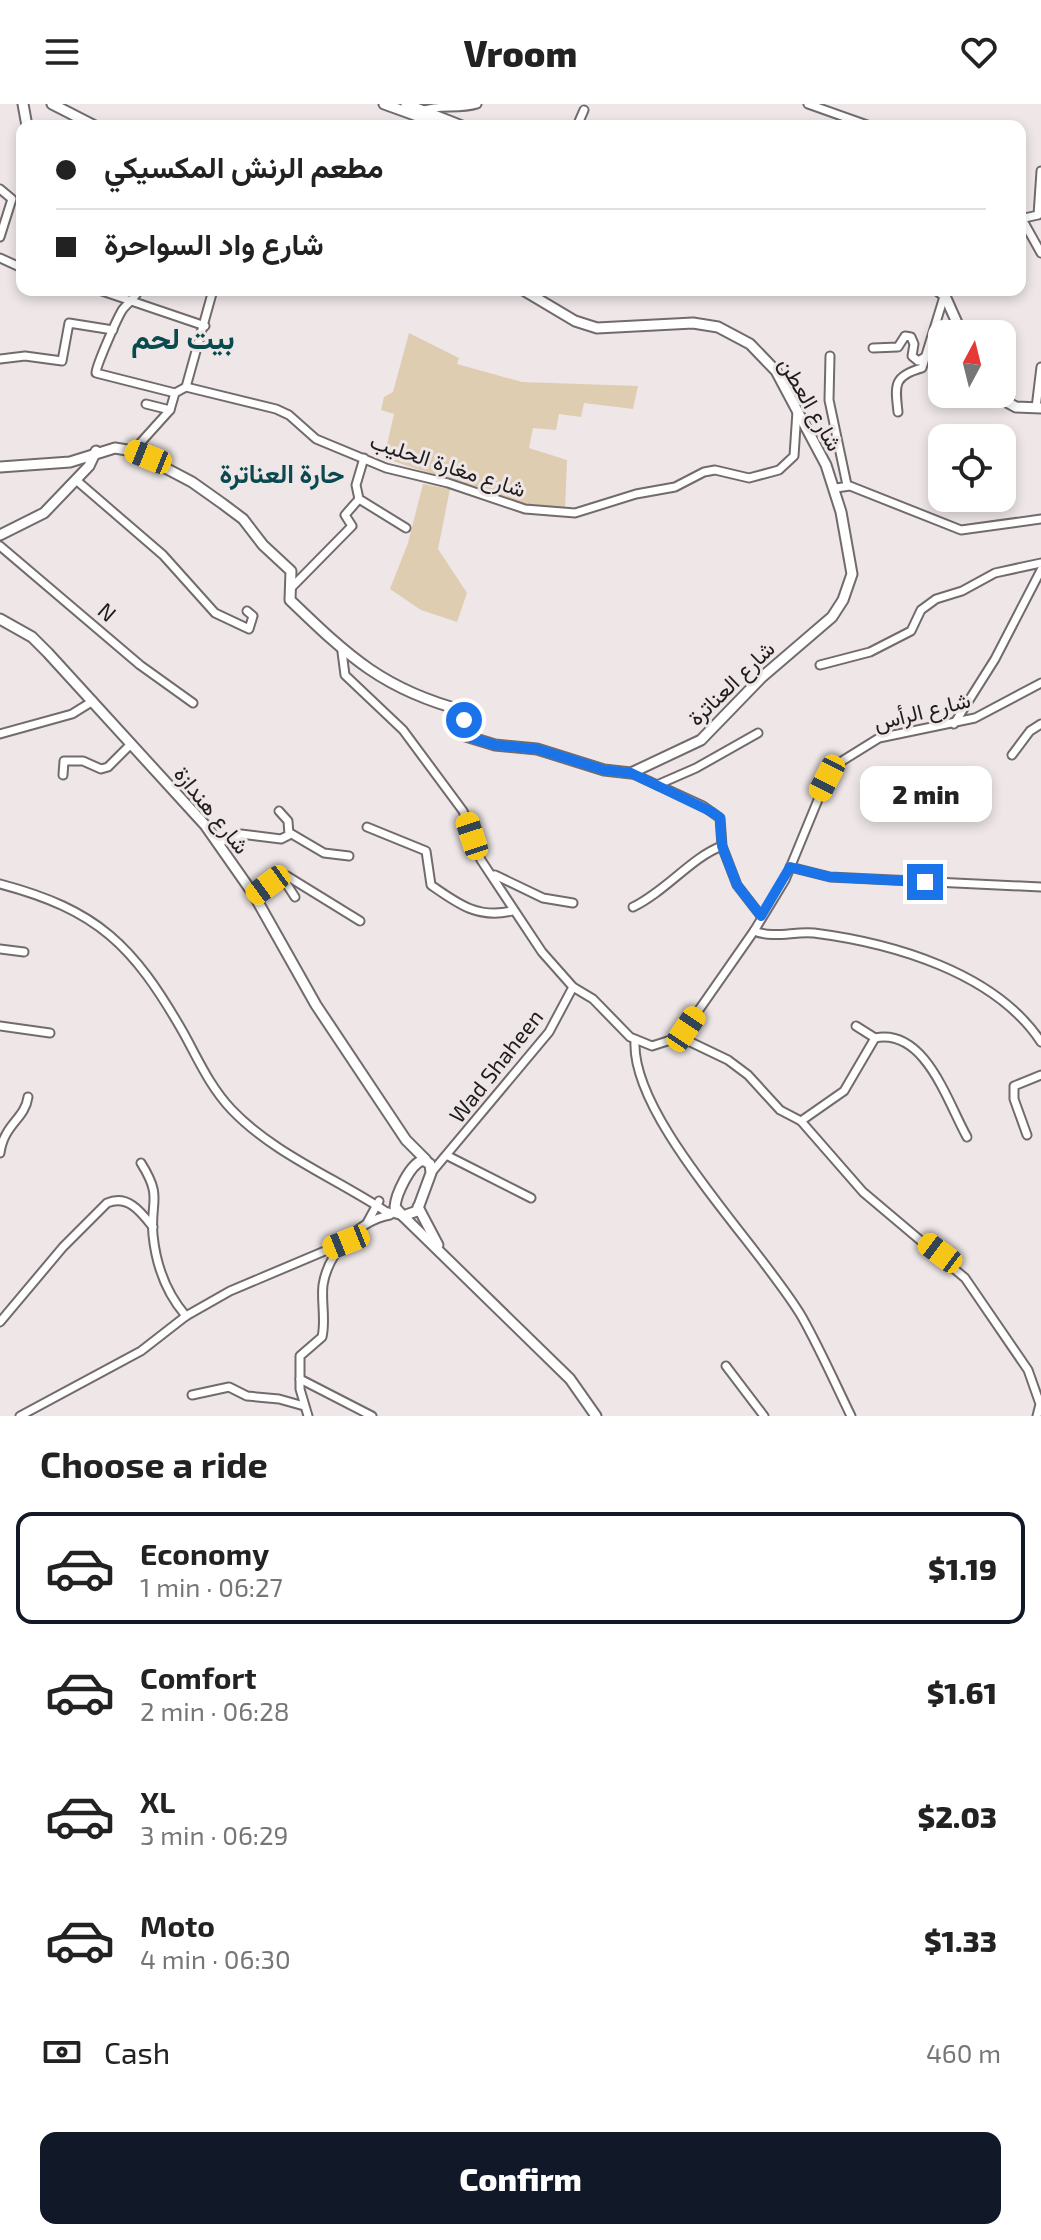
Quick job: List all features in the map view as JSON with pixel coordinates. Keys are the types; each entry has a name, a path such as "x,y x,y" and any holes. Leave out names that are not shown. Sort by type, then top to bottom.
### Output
{"street":[{"path":"52,104 83,120"},
{"path":"384,104 442,120"},
{"path":"406,104 433,120"},
{"path":"419,113 477,104"},
{"path":"808,104 853,120"},
{"path":"580,120 584,110"},
{"path":"1026,218 1038,215 1041,171"},
{"path":"0,189 12,199 0,237"},
{"path":"1026,228 1041,253"},
{"path":"116,296 205,326"},
{"path":"136,296 122,311 96,373 175,393 186,387 212,296"},
{"name":"شارع العطن","path":"533,296 575,321 597,328 693,323 718,327 750,344 776,371 836,488"},
{"path":"898,412 897,382 904,373 922,368 942,296"},
{"path":"945,296 956,320"},
{"path":"0,359 25,356 62,361 69,323 113,330"},
{"path":"873,348 898,347 905,336 911,337 914,344 912,356 918,361 925,357"},
{"path":"830,356 829,400 847,485"},
{"path":"1016,407 1038,408 1041,367"},
{"name":"شارع مغارة الحليب","path":"186,387 276,409 289,415 316,439 399,473 426,478 525,509 575,513 636,494 675,487 704,472 715,470 749,478 779,470 794,456 797,408"},
{"path":"133,451 170,410 175,393"},
{"path":"146,404 170,410"},
{"path":"0,467 70,462 96,451 115,448 133,451 192,482 243,519 263,545 291,571 290,600 342,652 425,700 465,711 459,734 495,745 537,749 604,770 631,773 720,818 722,846 737,885 761,916"},
{"path":"0,535 44,513 76,480 96,451"},
{"path":"364,458 356,485 359,499 406,528"},
{"path":"76,480 163,555 215,613 249,629 253,616 247,611"},
{"path":"836,488 847,485 961,530 1041,519"},
{"name":"شارع العناترة","path":"631,773 701,740 762,677 832,617 843,600 852,574 836,488"},
{"path":"292,587 352,526 345,515 359,499"},
{"name":"N","path":"0,546 140,665 193,703"},
{"path":"820,665 870,652 911,631 921,610 936,599 962,591 995,573 1041,563"},
{"path":"954,725 995,659 1041,570"},
{"name":"شارع هندازة","path":"0,619 32,637 218,843 254,895 316,1005 406,1140 426,1160"},
{"path":"342,652 345,675 403,730 463,811 477,854 493,874 512,911 573,987 593,999 635,1041 652,1046 680,1037 728,1060 748,1075 780,1110 801,1121 863,1192 965,1278 1028,1370 1040,1404 1037,1416"},
{"name":"شارع الرأس","path":"680,1037 754,931 790,867 818,797 842,761 879,738 954,725 975,718 1041,683"},
{"path":"0,734 72,714 93,701"},
{"path":"1012,755 1030,731 1041,724"},
{"path":"657,785 696,768 758,733"},
{"path":"63,775 64,761 83,761 101,769 108,767 131,744"},
{"path":"279,811 288,821 290,833"},
{"path":"367,827 426,851 431,885 460,905 481,914 512,911"},
{"path":"218,843 241,834 281,839 290,833"},
{"path":"290,833 324,853 349,856"},
{"path":"633,907 657,895 710,850 722,846"},
{"path":"790,867 830,877 1041,887"},
{"path":"493,874 543,898 573,903"},
{"path":"254,895 282,877 295,879 360,921"},
{"path":"282,877 295,897"},
{"path":"0,884 48,896 94,920 151,983 210,1082 230,1108 293,1155 402,1218 439,1248 570,1379 596,1416"},
{"path":"754,931 767,936 808,932 862,940 945,967 999,1000 1041,1042"},
{"path":"0,949 24,952"},
{"name":"Wad Shaheen","path":"429,1176 549,1032 573,987"},
{"path":"0,1026 50,1033"},
{"path":"856,1026 875,1038 890,1035 918,1049 967,1137"},
{"path":"801,1121 844,1091 875,1038"},
{"path":"635,1041 638,1073 653,1106 683,1153 801,1316 851,1416"},
{"path":"1027,1135 1014,1099 1014,1086 1041,1075"},
{"path":"0,1153 5,1131 25,1110 28,1097"},
{"name":"شارع هندازة","path":"406,1140 412,1169"},
{"path":"402,1218 395,1207 417,1161 446,1158 531,1198"},
{"path":"365,1225 414,1214 429,1176 431,1167 426,1160"},
{"path":"141,1163 154,1184 153,1227 167,1287 186,1316"},
{"path":"375,1201 398,1196"},
{"path":"0,1322 63,1247 107,1203 116,1199 131,1204 153,1227"},
{"path":"308,1416 300,1379 302,1352 322,1337 323,1286 328,1269 346,1242 365,1225 375,1201"},
{"path":"419,1205 439,1248"},
{"path":"20,1416 141,1351 186,1316 240,1286 346,1242"},
{"path":"726,1366 764,1416"},
{"path":"300,1379 372,1416"},
{"path":"192,1395 229,1387 247,1396 279,1399 304,1406"}],"shaded area":[{"path":"409,333 459,358 457,364 522,382 638,386 633,409 584,403 581,417 559,414 556,430 533,428 529,448 567,460 565,511 528,506 384,458 394,414 381,410 384,397 393,392"},
{"path":"423,484 450,489 438,549 467,593 457,622 421,610 390,589 408,543"}],"district":[{"name":"بيت لحم","path":"183,339"},
{"name":"حارة العناترة","path":"282,474"}],"route":[{"path":"464,720 459,734 495,745 537,749 604,770 631,773 703,806 720,818 722,846 737,885 761,916 790,867 830,877 925,882"}]}
